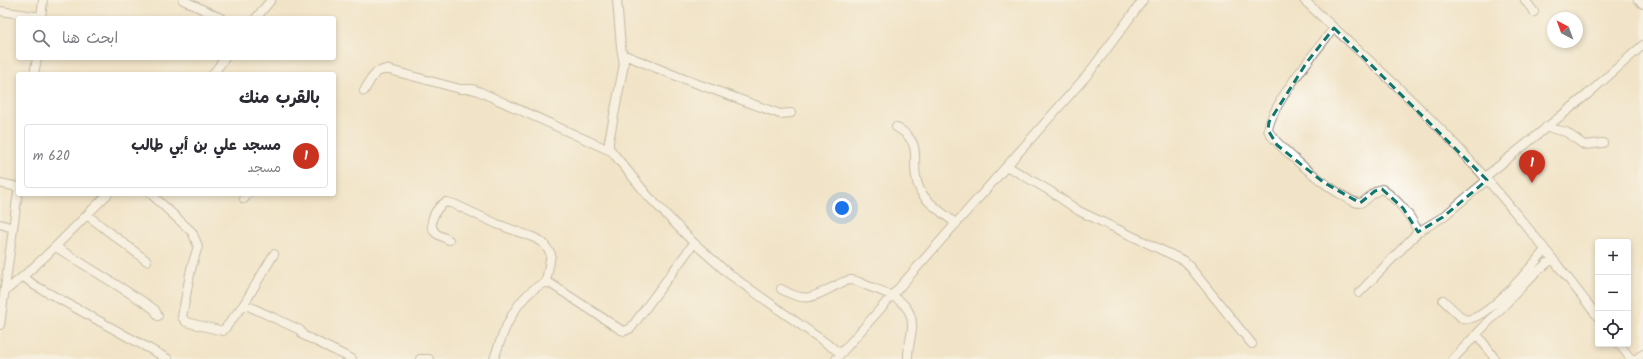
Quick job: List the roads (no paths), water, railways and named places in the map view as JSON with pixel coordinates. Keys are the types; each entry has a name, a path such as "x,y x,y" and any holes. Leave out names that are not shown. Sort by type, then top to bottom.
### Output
{"street":[{"path":"41,16 44,0"},
{"path":"183,0 217,16"},
{"path":"258,16 271,0"},
{"path":"611,151 609,142 624,64 616,0"},
{"path":"364,91 377,72 386,69 460,89 472,89 611,151 648,196 694,243 729,274 838,356 1089,72 1143,0"},
{"path":"1304,0 1450,138 1529,228 1544,250 1595,313"},
{"path":"1525,0 1534,12"},
{"path":"1638,0 1643,4"},
{"path":"0,11 29,16"},
{"path":"1334,28 1307,62 1279,103 1269,122 1268,130 1277,145 1323,182 1353,202 1360,203 1365,201 1375,191 1382,189 1392,196 1412,220 1418,232"},
{"path":"1360,293 1418,232 1443,217 1546,127 1614,72 1643,44"},
{"path":"622,54 684,79 780,114 792,113"},
{"path":"34,72 37,60"},
{"path":"214,72 224,60"},
{"path":"896,127 906,133 915,147 914,170 920,192 956,224"},
{"path":"1546,127 1566,132 1584,145 1603,143"},
{"path":"1007,166 1050,191 1079,211 1184,261 1252,344"},
{"path":"0,183 16,187"},
{"path":"0,325 17,196"},
{"path":"5,291 56,247 106,196"},
{"path":"153,196 192,232 198,246 188,280 182,317 186,322 223,331 244,304 274,254"},
{"path":"449,240 436,234 432,228 432,220 436,211 446,202 475,212 544,244 551,254 546,282"},
{"path":"87,215 147,261"},
{"path":"0,224 13,228"},
{"path":"546,282 621,330 625,331 636,321 694,243"},
{"path":"56,247 147,304 155,310 158,316"},
{"path":"1443,300 1463,319 1474,318 1499,300 1544,250"},
{"path":"1453,359 1533,275 1552,259"},
{"path":"24,276 34,285 168,359"},
{"path":"781,289 794,296 805,299 814,297 842,282 850,280 892,295 906,307 910,314 912,323 908,359"},
{"path":"494,359 501,339 518,307 532,290 546,282"},
{"path":"244,304 300,330 303,335 352,359"},
{"path":"1477,334 1494,359"},
{"path":"1621,347 1631,359"},
{"path":"1636,359 1643,354"},
{"path":"420,359 430,359"}],"place":[{"name":"مسجد علي بن أبي طالب","path":"1532,183"}]}
